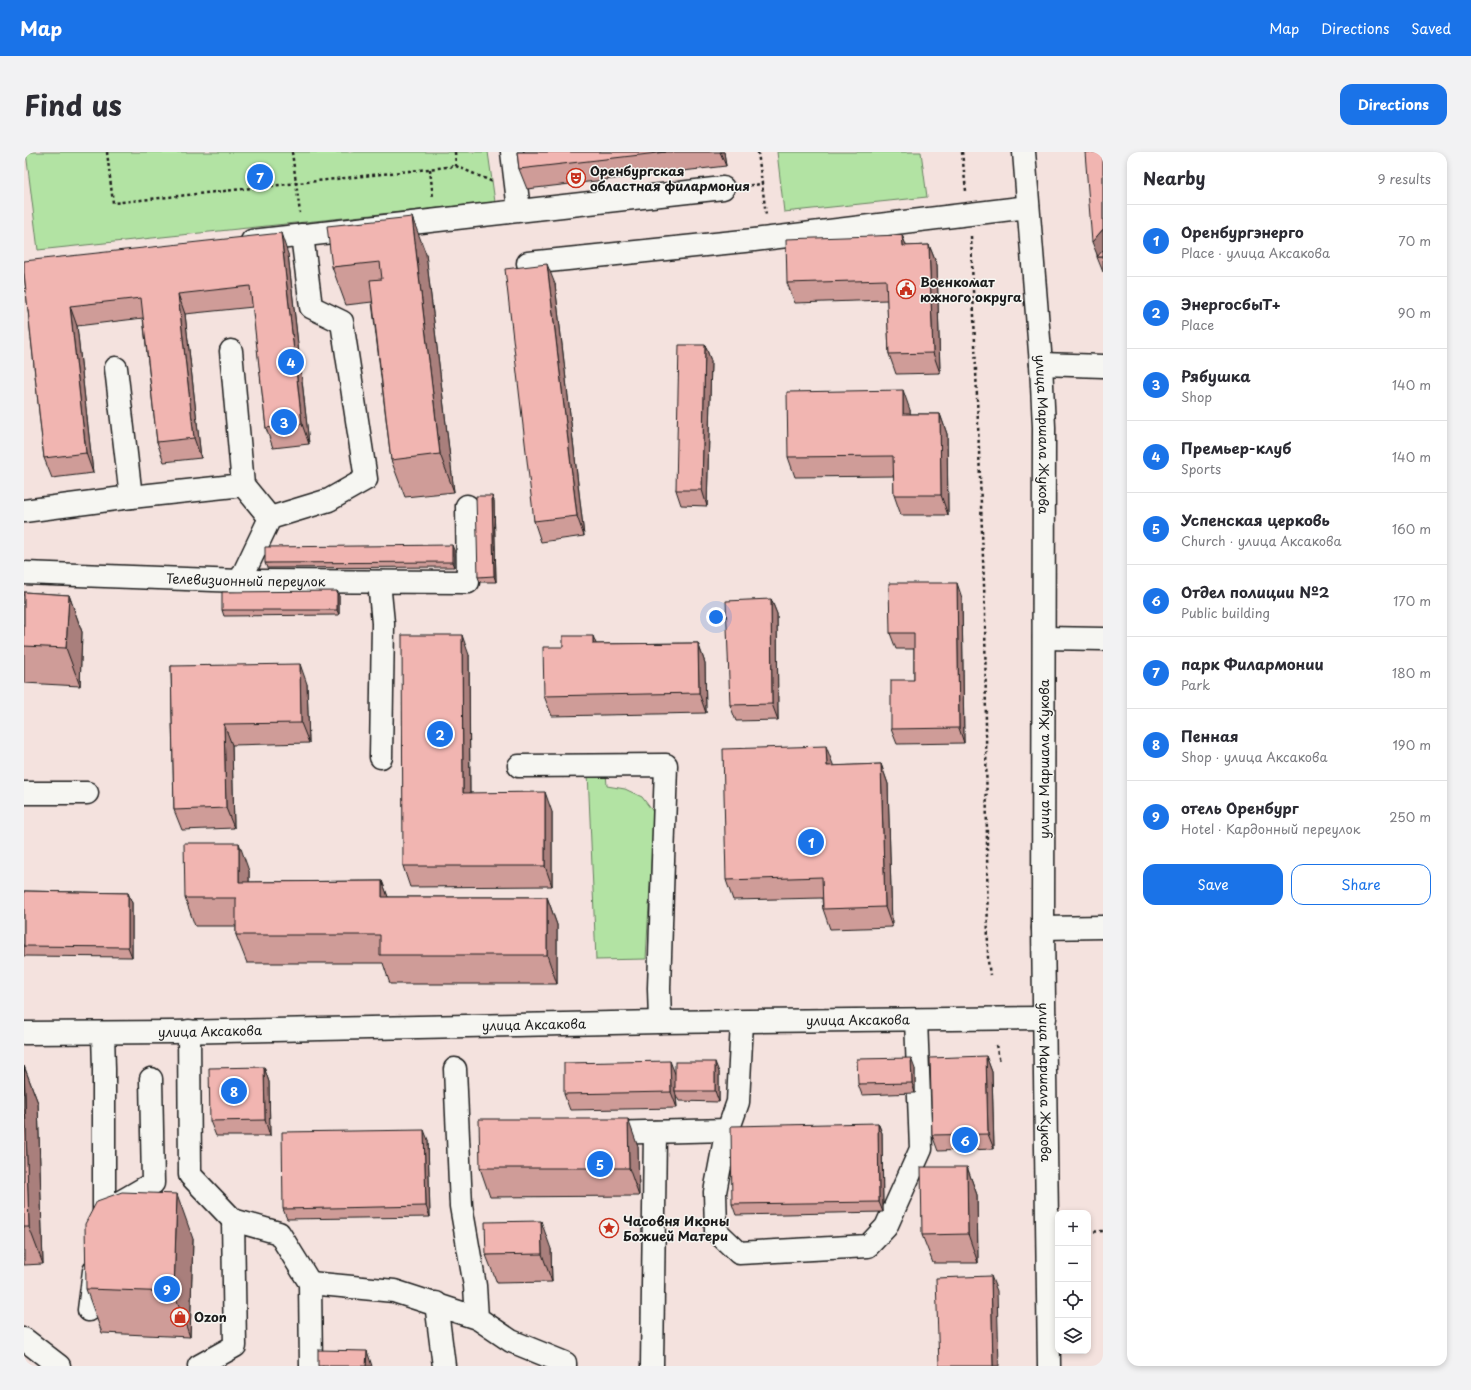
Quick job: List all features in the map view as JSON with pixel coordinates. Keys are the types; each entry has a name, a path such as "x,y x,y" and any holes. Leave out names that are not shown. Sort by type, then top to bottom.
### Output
{"main road":[{"path":"512,152 518,202"},
{"name":"улица Маршала Жукова","path":"1024,152 1041,364 1044,435 1043,928 1049,1366"},
{"path":"230,244 436,221 518,202 723,188"},
{"path":"528,263 769,238 1028,207"},
{"path":"240,581 270,518 329,500 366,479 342,322 311,307 302,235"},
{"path":"231,351 242,485 270,518"},
{"path":"1041,364 1103,366"},
{"path":"116,368 130,497"},
{"path":"24,511 130,497 242,485"},
{"name":"Телевизионный переулок","path":"24,572 240,581 468,582 467,506"},
{"path":"379,582 383,623 382,757"},
{"path":"1044,638 1103,639"},
{"path":"519,766 666,766 659,988 660,1022"},
{"path":"24,793 87,793"},
{"path":"1043,928 1103,927"},
{"name":"улица Аксакова","path":"24,1033 103,1033 660,1022 1045,1018"},
{"path":"742,1022 738,1102 725,1139 715,1192 716,1231 739,1253 868,1246 886,1227 921,1150 916,1020"},
{"path":"189,1031 190,1175 233,1220 279,1233 310,1283 312,1366"},
{"path":"89,1310 93,1274 104,1233 103,1033"},
{"path":"455,1069 461,1206 475,1286 477,1318"},
{"path":"104,1211 153,1183 151,1078"},
{"path":"587,1133 729,1130"},
{"path":"652,1366 655,1132"},
{"path":"199,1366 235,1346 233,1220"},
{"path":"310,1283 394,1291 436,1304 477,1318 511,1340 565,1363 565,1366"},
{"path":"436,1304 444,1366"},
{"path":"24,1339 59,1366"}],"path":[{"path":"107,152 113,203 456,166 518,202"},
{"path":"292,152 302,235"},
{"path":"455,152 456,166"},
{"path":"758,152 769,238"},
{"path":"962,152 972,247 985,604 988,961 990,975"},
{"path":"430,169 436,221"},
{"path":"996,1045 1000,1062"},
{"path":"1091,1232 1103,1231"}],"green space":[{"path":"26,152 488,152 495,202 38,250"},
{"path":"777,152 921,152 927,197 784,212"},
{"path":"588,772 606,773 607,786 625,789 642,797 654,813 646,959 596,960"}],"building":[{"path":"517,152 666,152 519,169"},
{"path":"1085,152 1103,152 1103,229 1092,242"},
{"path":"412,217 440,454 391,460 370,280 382,279 380,262 332,267 327,226"},
{"path":"281,233 302,424 266,428 250,286 178,294 194,438 157,442 141,298 70,306 86,453 44,458 24,273 24,261"},
{"path":"902,235 903,246 929,245 933,353 889,354 886,280 787,283 786,239"},
{"path":"1103,250 1103,257 1097,257"},
{"path":"547,264 577,516 534,521 505,269"},
{"path":"679,345 705,345 702,490 676,490"},
{"path":"903,390 903,414 940,414 941,495 894,495 893,456 788,457 787,392"},
{"path":"476,496 492,496 494,576 478,577"},
{"path":"452,545 452,562 265,563 265,547"},
{"path":"889,583 957,583 959,728 891,729 891,680 914,680 914,633 890,633"},
{"path":"337,591 337,610 222,610 222,592"},
{"path":"24,592 69,595 66,648 24,646"},
{"path":"771,599 772,704 730,705 726,601"},
{"path":"402,635 462,635 463,793 545,792 545,866 403,866"},
{"path":"563,636 593,636 593,644 698,643 699,693 544,696 543,647 563,647"},
{"path":"300,664 301,723 224,724 226,808 174,810 171,666"},
{"path":"826,746 827,766 881,764 885,907 823,909 822,877 726,880 723,749"},
{"path":"184,843 239,843 239,882 382,881 382,897 547,897 547,955 380,955 380,935 236,935 236,898 185,898"},
{"path":"24,891 128,893 128,947 24,946"},
{"path":"986,1056 988,1134 932,1135 930,1058"},
{"path":"911,1058 912,1083 858,1084 857,1059"},
{"path":"670,1061 671,1092 564,1094 564,1063"},
{"path":"675,1062 715,1062 715,1091 675,1091"},
{"path":"24,1066 29,1227 24,1227"},
{"path":"264,1067 265,1120 210,1121 209,1068"},
{"path":"479,1119 628,1119 629,1168 480,1168"},
{"path":"878,1123 879,1202 732,1204 731,1126"},
{"path":"424,1130 426,1206 283,1209 282,1132"},
{"path":"921,1167 967,1167 968,1234 922,1235"},
{"path":"122,1192 177,1194 174,1292 86,1289 85,1224 97,1201"},
{"path":"541,1221 542,1254 486,1255 485,1222"},
{"path":"991,1276 993,1366 939,1366 936,1278"},
{"path":"318,1350 367,1351 366,1366 318,1366"}],"place":[{"name":"парк Филармонии","path":"260,177"},
{"name":"Оренбургская областная филармония","path":"576,178"},
{"name":"Военкомат южного округа","path":"906,289"},
{"name":"Премьер-клуб","path":"291,362"},
{"name":"Рябушка","path":"284,422"},
{"name":"ЭнергосбыТ+","path":"440,734"},
{"name":"Оренбургэнерго","path":"811,842"},
{"name":"Пенная","path":"234,1091"},
{"name":"Отдел полиции №2","path":"965,1140"},
{"name":"Успенская церковь","path":"600,1164"},
{"name":"Часовня Иконы Божией Матери","path":"609,1228"},
{"name":"отель Оренбург","path":"167,1289"},
{"name":"Ozon","path":"180,1317"}]}
